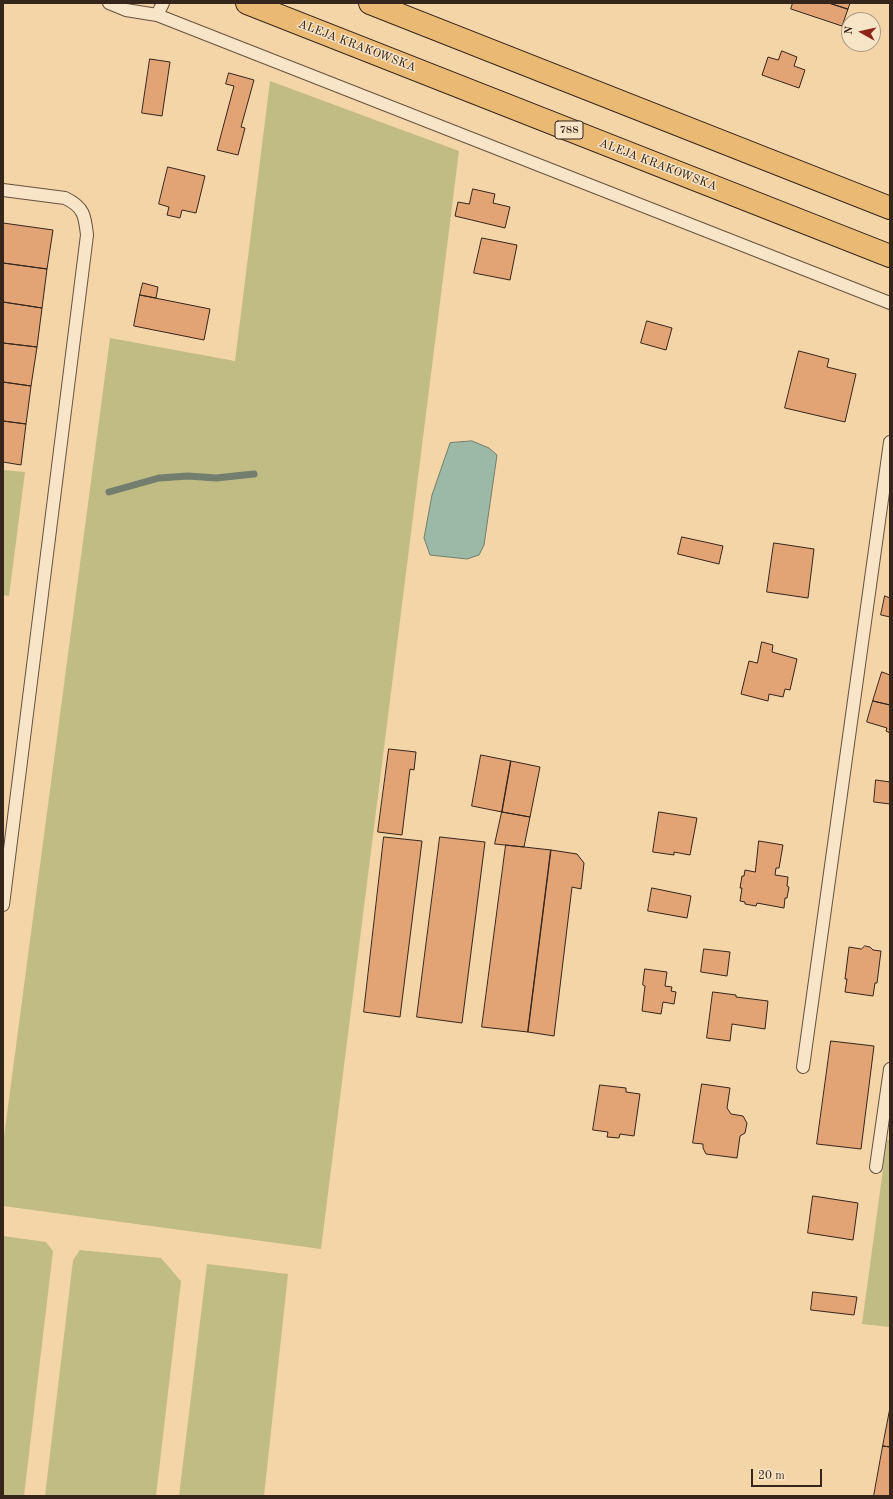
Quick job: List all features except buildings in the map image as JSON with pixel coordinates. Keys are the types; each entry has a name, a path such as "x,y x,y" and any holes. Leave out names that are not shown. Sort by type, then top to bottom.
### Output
{"main road":[{"name":"ALEJA KRAKOWSKA","path":"247,3 890,256"},
{"path":"370,3 890,208"}],"lane":[{"path":"109,3 126,10 157,16 890,302"},
{"path":"157,16 163,3"},
{"path":"3,190 65,198 73,202 80,208 84,216 87,235 3,905"},
{"path":"803,1067 890,442"},
{"path":"876,1167 890,1068"}],"shaded area":[{"path":"270,81 459,151 321,1249 3,1206 3,1144 110,338 235,361"},
{"path":"472,441 489,448 497,455 484,545 479,555 467,559 430,555 424,538 432,495 450,443"},
{"path":"3,470 25,472 9,596 3,595"},
{"path":"887,1140 890,1140 890,1327 862,1324"},
{"path":"3,1236 46,1242 53,1251 24,1496 3,1496"},
{"path":"80,1250 161,1258 181,1281 156,1496 45,1496 73,1260"},
{"path":"207,1264 288,1274 264,1496 179,1496"}],"waterway":[{"path":"109,492 159,478 188,476 216,478 254,474"}]}
